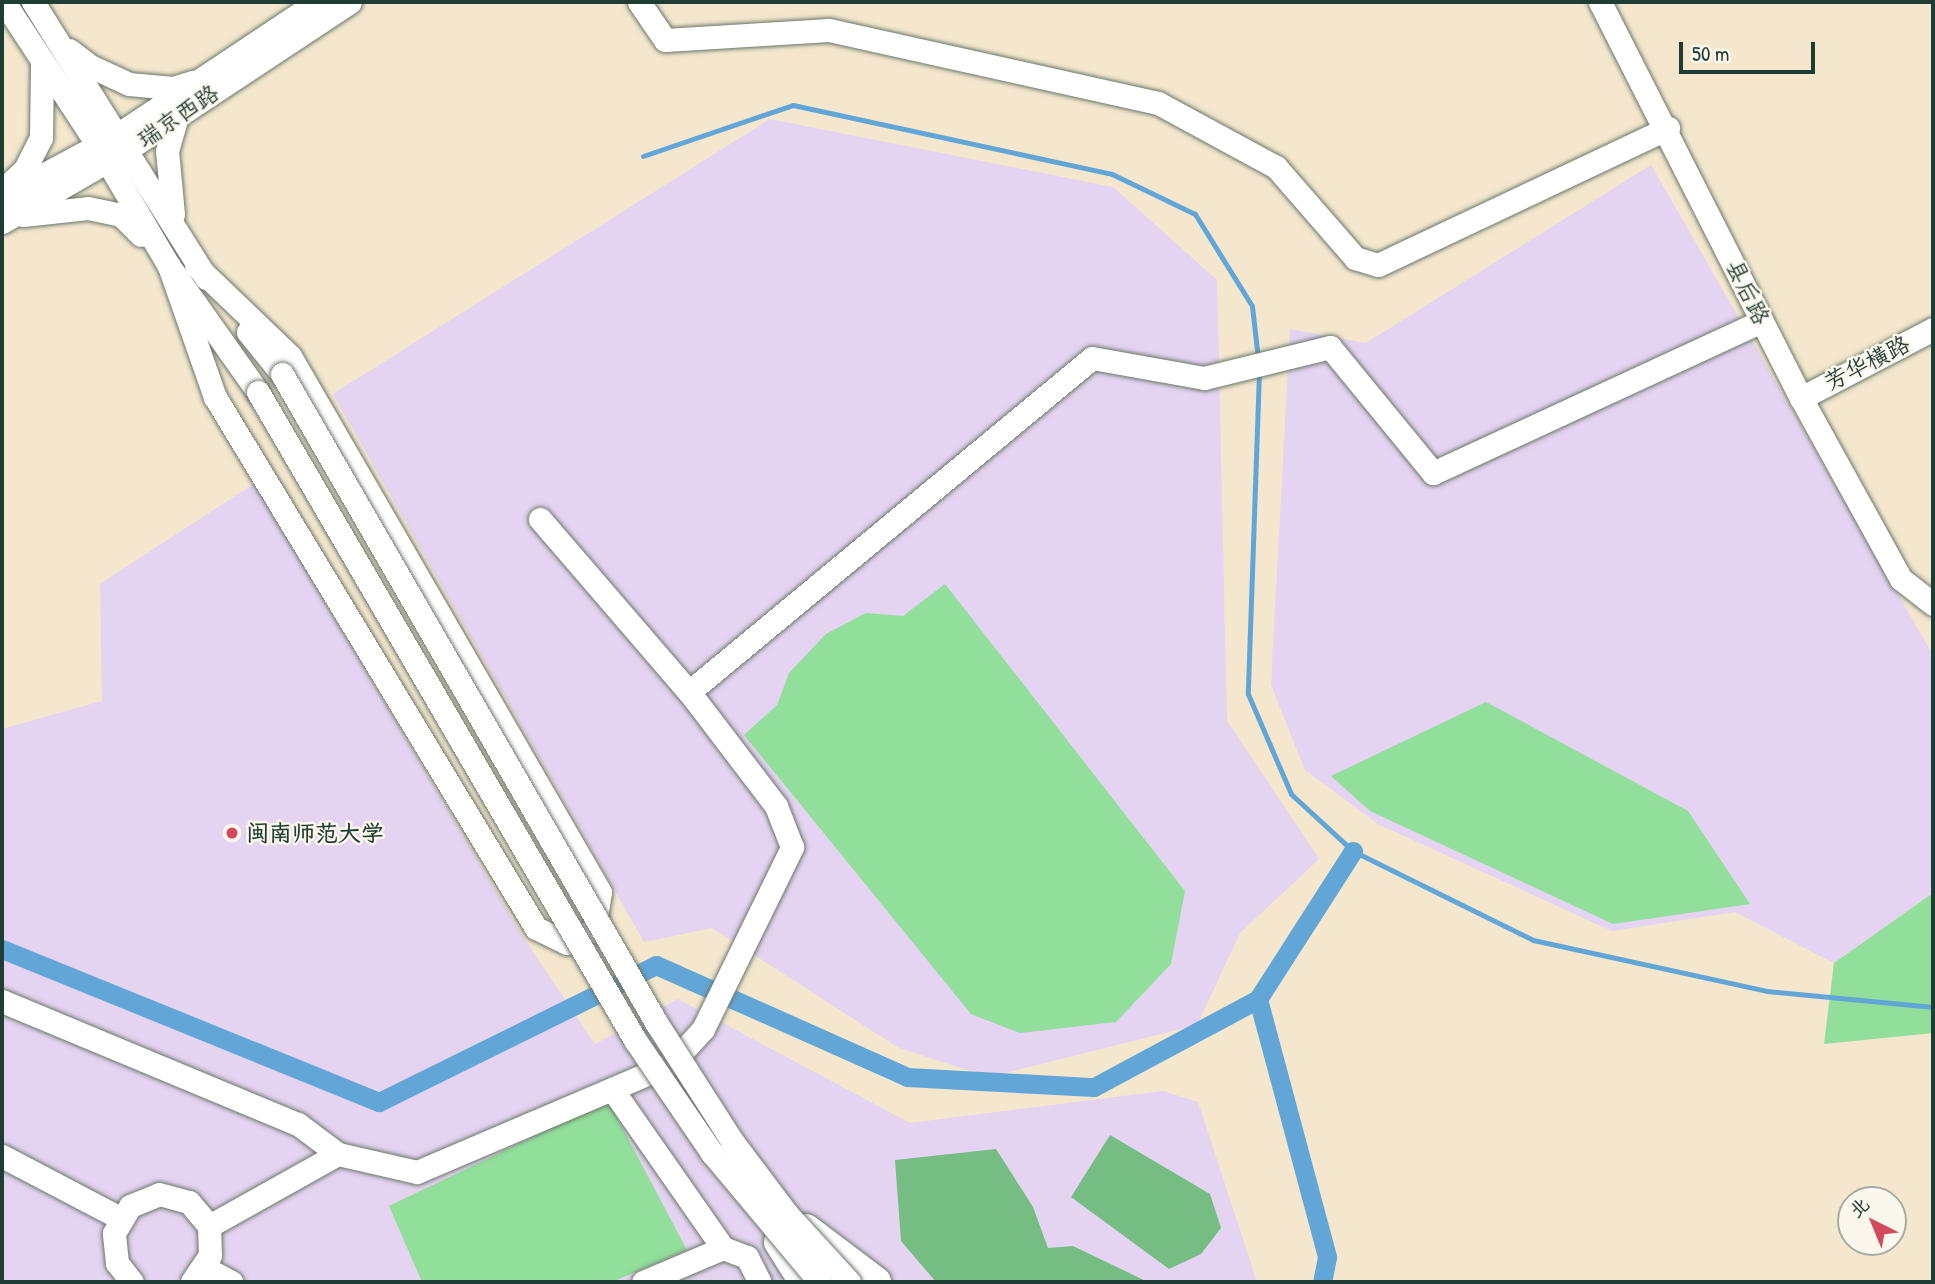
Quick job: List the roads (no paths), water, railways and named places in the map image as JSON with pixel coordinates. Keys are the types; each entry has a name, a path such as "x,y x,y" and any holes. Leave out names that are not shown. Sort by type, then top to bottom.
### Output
{"main road":[{"path":"778,1220 804,1282"},
{"path":"778,1220 876,1282"}],"street":[{"path":"4,2 42,62 112,148 179,238 196,266 282,374 657,1024 732,1141 778,1220 820,1282"},
{"path":"33,2 58,41 165,260 215,397 536,929 567,943 593,930 600,892 290,356 196,266"},
{"name":"瑞京西路","path":"6,212 112,148 209,76 317,2"},
{"name":"瑞京西路","path":"112,148 177,117 350,2"},
{"path":"639,2 665,40 829,30 1158,103 1276,167 1356,258 1378,265 1668,128"},
{"name":"县后路","path":"1600,2 1668,128 1801,398 1901,579 1933,604"},
{"path":"58,41 90,66 129,84 173,88 209,76"},
{"path":"2,191 25,169 41,138 42,62"},
{"path":"177,117 167,152 169,199 179,238"},
{"path":"6,212 88,208 121,215 165,260 258,392 635,1040 712,1153 778,1220 849,1282"},
{"path":"689,692 1092,358 1205,378 1330,346 1433,473 1762,321"},
{"name":"芳华横路","path":"1801,398 1933,329"},
{"path":"2,1001 298,1124 338,1154 416,1172 673,1063 703,1029 792,847 776,806 689,692 540,519"},
{"path":"612,1089 723,1248 747,1257 760,1282"},
{"path":"209,1226 338,1154"},
{"path":"2,1156 120,1219"},
{"path":"132,1282 117,1263 113,1248 120,1219 143,1198 159,1194 189,1202 209,1226 212,1240 199,1275 231,1282"},
{"path":"643,1282 723,1248"}],"waterway":[{"path":"643,156 793,105 1112,174 1195,214 1252,306 1258,359"},
{"path":"1259,372 1248,694 1291,794 1353,851 1533,940 1767,991 1933,1007"},
{"path":"1258,999 1353,851"},
{"path":"2,949 379,1102 656,965 907,1077 1094,1087 1258,999 1327,1257 1322,1282"}],"place":[{"name":"闽南师范大学","path":"232,833"}]}
